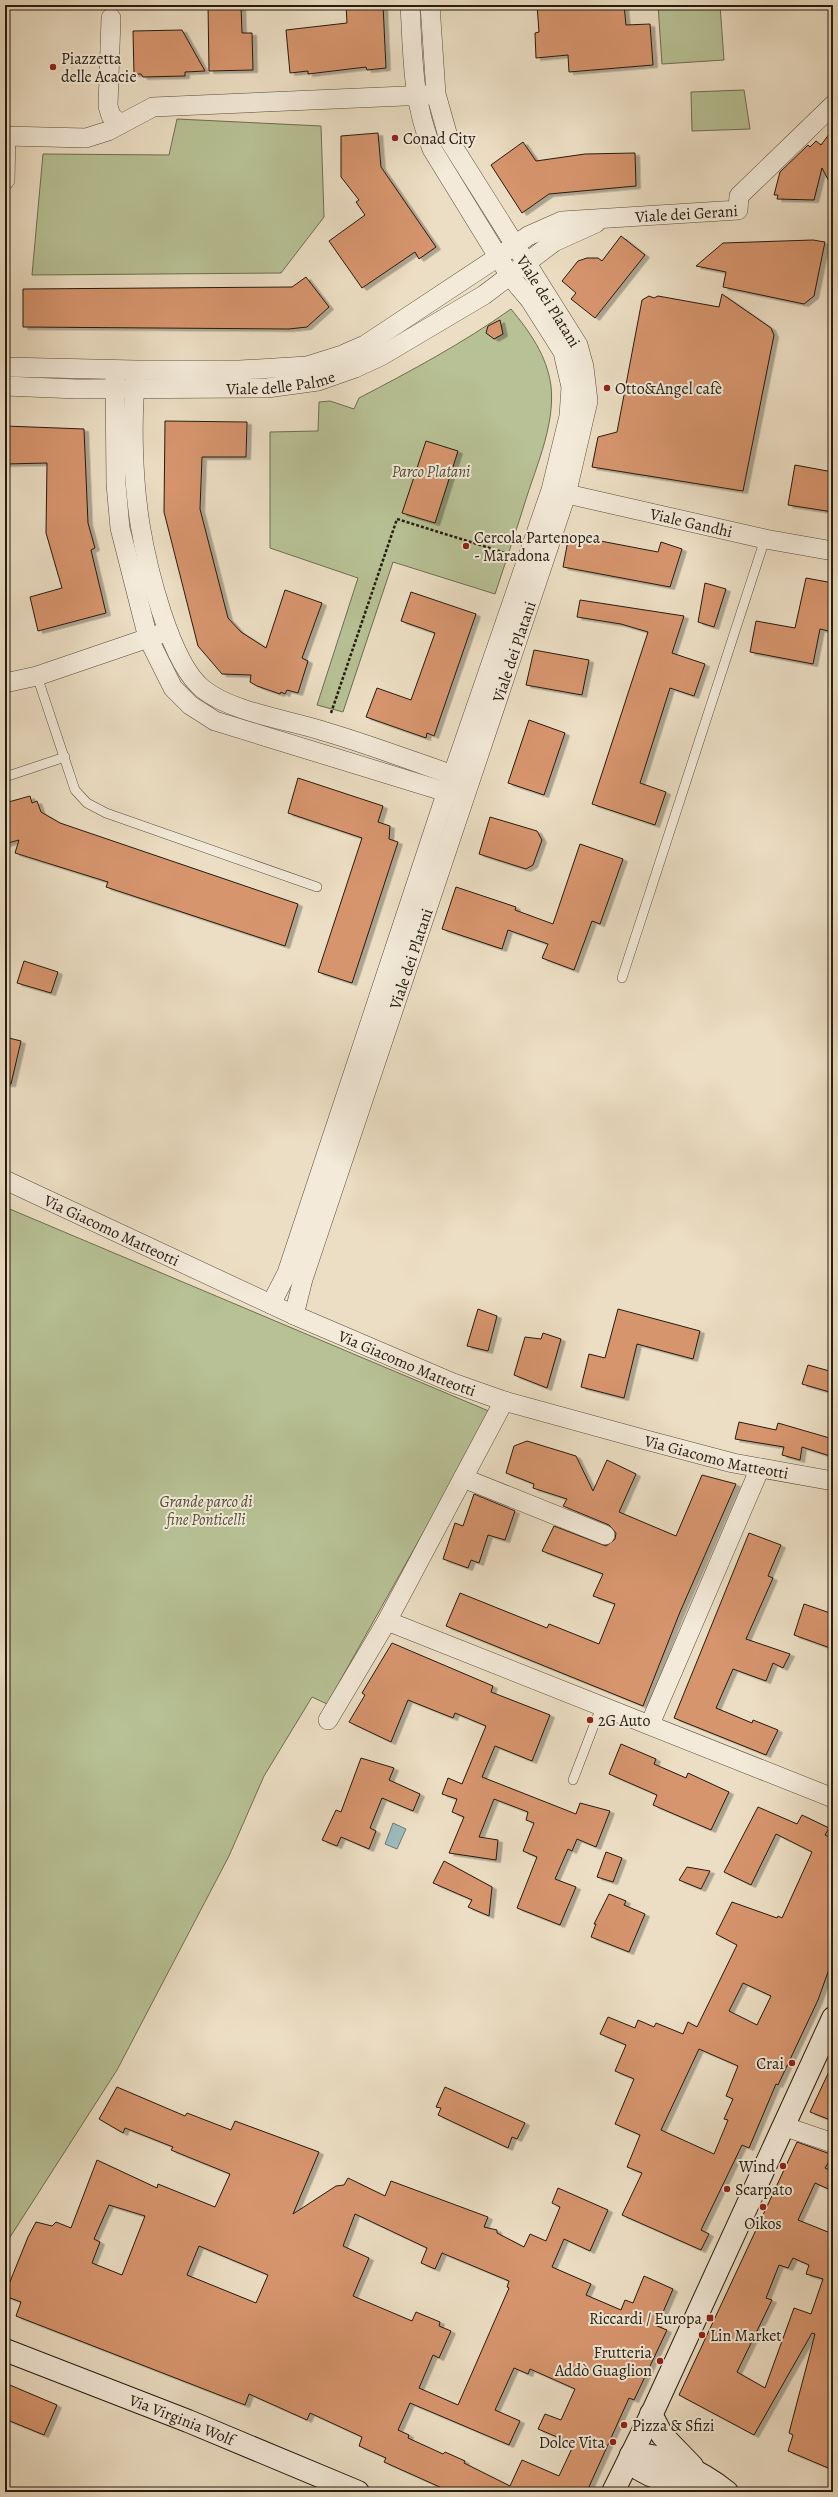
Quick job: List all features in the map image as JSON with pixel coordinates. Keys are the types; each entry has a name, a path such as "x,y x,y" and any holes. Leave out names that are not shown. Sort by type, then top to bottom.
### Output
{"main road":[{"path":"613,2492 651,2414 833,2018"},
{"name":"Via Virginia Wolf","path":"5,2350 188,2421 358,2492"},
{"path":"651,2414 690,2487"},
{"path":"630,2456 646,2454 656,2456 690,2487 727,2492"}],"street":[{"name":"Viale dei Platani","path":"294,1315 303,1279 458,786 526,559 558,493 569,416 571,387 563,352 530,300 510,276 498,257 432,149 423,128 415,96 410,5"},
{"name":"Viale dei Platani","path":"271,1304 287,1273 458,786 588,401 584,367 578,345 524,263 514,244 449,140 436,94 430,5"},
{"path":"111,18 108,106 112,116 121,124"},
{"path":"5,180 6,136 86,138 108,131 153,108 436,94"},
{"name":"Viale dei Gerani","path":"498,257 514,244 562,221 610,216 738,210 739,196 833,105"},
{"name":"Viale dei Gerani","path":"524,263 554,242 610,216"},
{"name":"Viale delle Palme","path":"5,386 116,389 135,379 307,366 342,355 365,345 498,257"},
{"name":"Viale delle Palme","path":"5,367 115,370 135,379 267,388 318,381 355,368 381,356 484,295 510,276 524,263"},
{"path":"115,370 116,484 120,528 148,638 173,688 190,705 215,721 458,786"},
{"path":"135,379 136,483 140,525 168,632 190,676 203,689 224,702 324,731 458,786"},
{"name":"Viale Gandhi","path":"558,493 765,539 833,551"},
{"path":"5,684 37,676 168,632"},
{"name":"Via Giacomo Matteotti","path":"5,1180 294,1315 453,1383 504,1401 653,1442 760,1468 833,1480"},
{"path":"328,1720 386,1621 504,1401"},
{"path":"650,1724 760,1468"},
{"path":"463,1478 605,1535"},
{"path":"386,1621 601,1708 650,1724 833,1798"},
{"path":"784,2126 833,2143"}],"lane":[{"path":"622,978 765,539"},
{"path":"37,676 66,757 75,790 87,803 106,813 316,887"},
{"path":"5,777 66,757"},
{"path":"573,1780 601,1708"}],"path":[{"path":"330,715 397,519 526,559"}],"green space":[{"path":"658,5 720,5 724,60 662,64"},
{"path":"744,90 750,129 692,131 691,92"},
{"path":"177,119 321,126 324,217 281,273 32,275 43,154 169,155"},
{"name":"Parco Platani","path":"511,309 525,327 542,355 549,375 552,400 545,442 495,594 393,562 343,712 317,705 358,578 270,548 270,432 318,431 319,402 330,401 354,409 359,398 436,356"},
{"name":"Grande parco di fine Ponticelli","path":"5,1207 491,1412 327,1704 312,1697 264,1776 229,1856 117,2070 5,2245"}],"water":[{"path":"393,1823 406,1829 397,1849 385,1844"}],"building":[{"path":"208,5 241,5 242,33 252,33 253,70 209,71"},
{"path":"346,5 383,5 386,68 367,70 366,67 308,74 308,71 290,73 286,30 347,23"},
{"path":"537,5 624,5 626,25 650,24 653,65 569,72 568,55 536,58 535,33 539,32"},
{"path":"182,30 205,71 185,72 185,76 143,77 141,74 134,74 133,31"},
{"path":"833,129 833,189 822,168 814,200 777,199 778,195 774,195 780,172 808,145 810,147 816,141 821,145"},
{"path":"378,133 381,167 436,247 419,259 415,252 362,288 329,241 365,215 356,202 359,200 341,177 341,136"},
{"path":"523,142 536,161 585,154 635,153 636,186 549,194 522,213 491,165"},
{"path":"621,236 645,255 595,318 571,299 576,293 562,281 578,261 587,258 598,258 602,261"},
{"path":"813,240 825,242 814,296 804,304 723,287 726,272 696,266 723,243"},
{"path":"306,277 329,307 307,327 289,329 23,327 23,289 292,287"},
{"path":"722,294 771,328 774,335 743,491 592,467 598,437 617,432 642,300 649,296 654,298 658,296 719,307"},
{"path":"500,320 503,334 494,339 486,333 488,326"},
{"path":"165,421 247,422 246,457 202,457 200,509 228,618 241,632 266,648 285,590 322,603 302,658 308,661 298,693 287,690 285,694 281,692 280,694 257,686 250,682 251,675 222,674 198,646 164,512"},
{"path":"5,426 84,429 88,523 95,548 91,550 106,613 38,631 30,597 62,588 46,533 47,463 5,464"},
{"path":"426,441 458,451 435,523 402,513"},
{"path":"795,465 833,472 833,512 788,505"},
{"path":"569,535 658,552 661,542 682,549 670,587 563,567"},
{"path":"806,578 833,583 833,632 820,629 813,664 750,652 756,621 795,628"},
{"path":"705,583 726,589 714,627 698,622"},
{"path":"411,592 476,614 434,736 427,733 426,738 366,717 377,688 411,700 435,633 401,621"},
{"path":"580,600 684,616 672,653 705,664 694,696 670,688 640,783 666,792 655,825 592,804 648,632 621,624 577,617"},
{"path":"534,650 589,660 582,695 526,685"},
{"path":"529,720 565,733 544,795 508,783"},
{"path":"298,778 383,806 378,822 390,826 389,839 398,842 352,983 318,972 362,838 288,813"},
{"path":"30,796 32,803 37,801 41,812 60,823 298,904 285,946 106,887 108,882 15,853 19,840 5,844 5,803"},
{"path":"490,817 537,831 542,840 533,865 526,869 479,854"},
{"path":"580,844 623,859 600,924 592,921 574,970 542,958 548,944 508,930 502,949 442,929 456,887 516,907 515,910 553,924"},
{"path":"24,961 58,972 51,993 17,983"},
{"path":"5,1037 21,1041 11,1084 5,1084"},
{"path":"478,1309 497,1316 488,1351 467,1346"},
{"path":"618,1309 700,1331 693,1359 637,1344 624,1398 581,1387 589,1354 605,1358"},
{"path":"543,1333 561,1339 547,1388 514,1375 525,1337 541,1339"},
{"path":"808,1365 833,1372 833,1393 802,1384"},
{"path":"739,1422 776,1430 778,1423 833,1439 833,1457 802,1447 800,1460 782,1455 784,1447 735,1439"},
{"path":"527,1441 576,1456 593,1491 607,1460 636,1474 619,1512 676,1536 702,1475 736,1484 680,1612 643,1706 446,1626 460,1593 547,1628 549,1624 599,1644 615,1604 593,1596 603,1574 542,1551 554,1526 606,1546 615,1539 616,1533 609,1525 563,1506 567,1499 533,1488 534,1484 506,1473 514,1446"},
{"path":"474,1494 515,1511 505,1540 488,1535 479,1563 471,1560 468,1568 443,1559 455,1523 463,1526"},
{"path":"749,1533 781,1545 768,1576 773,1578 746,1639 790,1654 783,1668 773,1663 766,1681 733,1669 716,1708 752,1723 753,1720 778,1730 766,1755 674,1718"},
{"path":"804,1604 833,1614 833,1649 794,1635"},
{"path":"392,1643 493,1686 491,1692 550,1715 532,1761 495,1746 482,1777 576,1814 580,1803 610,1811 596,1847 577,1839 572,1851 568,1849 555,1879 576,1887 560,1925 517,1908 537,1857 523,1851 534,1823 526,1820 528,1812 494,1799 479,1837 498,1840 496,1860 449,1853 464,1817 452,1812 457,1799 442,1794 448,1778 462,1784 486,1726 455,1713 453,1718 408,1700 391,1742 349,1722 365,1695 362,1693"},
{"path":"621,1744 656,1759 654,1764 686,1778 688,1773 729,1792 711,1830 653,1805 657,1795 609,1774"},
{"path":"361,1758 394,1768 389,1780 420,1794 413,1811 382,1798 370,1828 376,1831 369,1849 341,1837 337,1846 322,1840 336,1810 341,1812"},
{"path":"758,1807 797,1824 802,1815 829,1828 825,1835 833,1839 833,1958 818,2000 778,2085 776,2084 749,2148 742,2145 701,2230 709,2234 701,2250 622,2215 642,2173 627,2167 640,2135 615,2124 634,2079 615,2071 626,2045 600,2034 608,2017 635,2028 638,2020 654,2027 656,2023 683,2034 688,2022 697,2027 737,1945 716,1934 732,1902 777,1918 778,1916 782,1918 812,1852 776,1834 751,1885 724,1872","holes":["743,1983 771,1996 757,2025 729,2011","699,2049 738,2066 726,2096 733,2099 724,2119 728,2120 714,2154 661,2130"]},
{"path":"606,1852 622,1858 613,1882 597,1877"},
{"path":"444,1861 492,1887 489,1916 468,1907 472,1900 433,1883"},
{"path":"687,1867 710,1871 701,1889 679,1880"},
{"path":"609,1894 626,1901 624,1905 645,1914 629,1952 591,1937 596,1924 594,1924"},
{"path":"833,2063 833,2121 810,2112"},
{"path":"117,2087 185,2116 187,2113 231,2130 235,2121 319,2152 293,2214 336,2186 344,2185 348,2178 385,2196 391,2181 488,2217 484,2227 497,2230 497,2233 524,2247 530,2234 546,2241 560,2207 552,2203 558,2188 608,2210 590,2251 564,2239 552,2267 591,2284 586,2295 621,2310 625,2300 633,2303 644,2276 673,2289 657,2326 667,2330 634,2400 629,2398 588,2489 595,2492 451,2492 384,2462 386,2458 359,2446 362,2437 310,2413 307,2420 249,2394 245,2405 16,2316 21,2302 5,2296 5,2294 28,2237 36,2222 52,2226 56,2222 71,2228 97,2160 157,2188 158,2184 215,2207 230,2174 171,2150 173,2147 125,2128 123,2133 99,2119","holes":["109,2205 145,2216 122,2275 92,2263 100,2242 94,2239","355,2214 427,2248 421,2263 435,2269 442,2253 509,2281 507,2287 509,2288 458,2405 419,2388 433,2355 439,2358 451,2331 439,2326 440,2322 416,2312 412,2321 353,2296 369,2258 343,2246","199,2246 268,2275 256,2303 187,2275","514,2368 528,2374 530,2369 575,2389 561,2420 545,2414 538,2429 574,2444 559,2476 522,2460 510,2486 464,2463 465,2461 445,2452 443,2454 408,2438 409,2435 398,2430 410,2403 509,2445 520,2421 495,2410"]},
{"path":"445,2087 525,2123 517,2139 512,2137 508,2148 438,2115 441,2108 436,2107"},
{"path":"797,2142 833,2155 825,2168 833,2172 833,2191 815,2183 798,2220 833,2234 833,2470 788,2451 793,2435 789,2433 815,2334 812,2333 754,2435 679,2395","holes":["793,2258 809,2265 806,2274 823,2279 811,2314 794,2308 765,2388 737,2372 772,2300 766,2298 779,2265 788,2268"]},
{"path":"5,2383 57,2405 44,2435 5,2419"}],"place":[{"name":"Piazzetta delle Acacie","path":"53,67"},
{"name":"Conad City","path":"395,138"},
{"name":"Otto&Angel cafè","path":"607,388"},
{"name":"Cercola Partenopea - Maradona","path":"466,546"},
{"name":"2G Auto","path":"590,1720"},
{"name":"Crai","path":"792,2063"},
{"name":"Wind","path":"783,2166"},
{"name":"Scarpato","path":"727,2189"},
{"name":"Oikos","path":"763,2207"},
{"name":"Riccardi / Europa","path":"710,2318"},
{"name":"Lin Market","path":"702,2335"},
{"name":"Frutteria Addò Guaglion","path":"660,2361"},
{"name":"Pizza & Sfizi","path":"624,2425"},
{"name":"Dolce Vita","path":"613,2442"}]}
